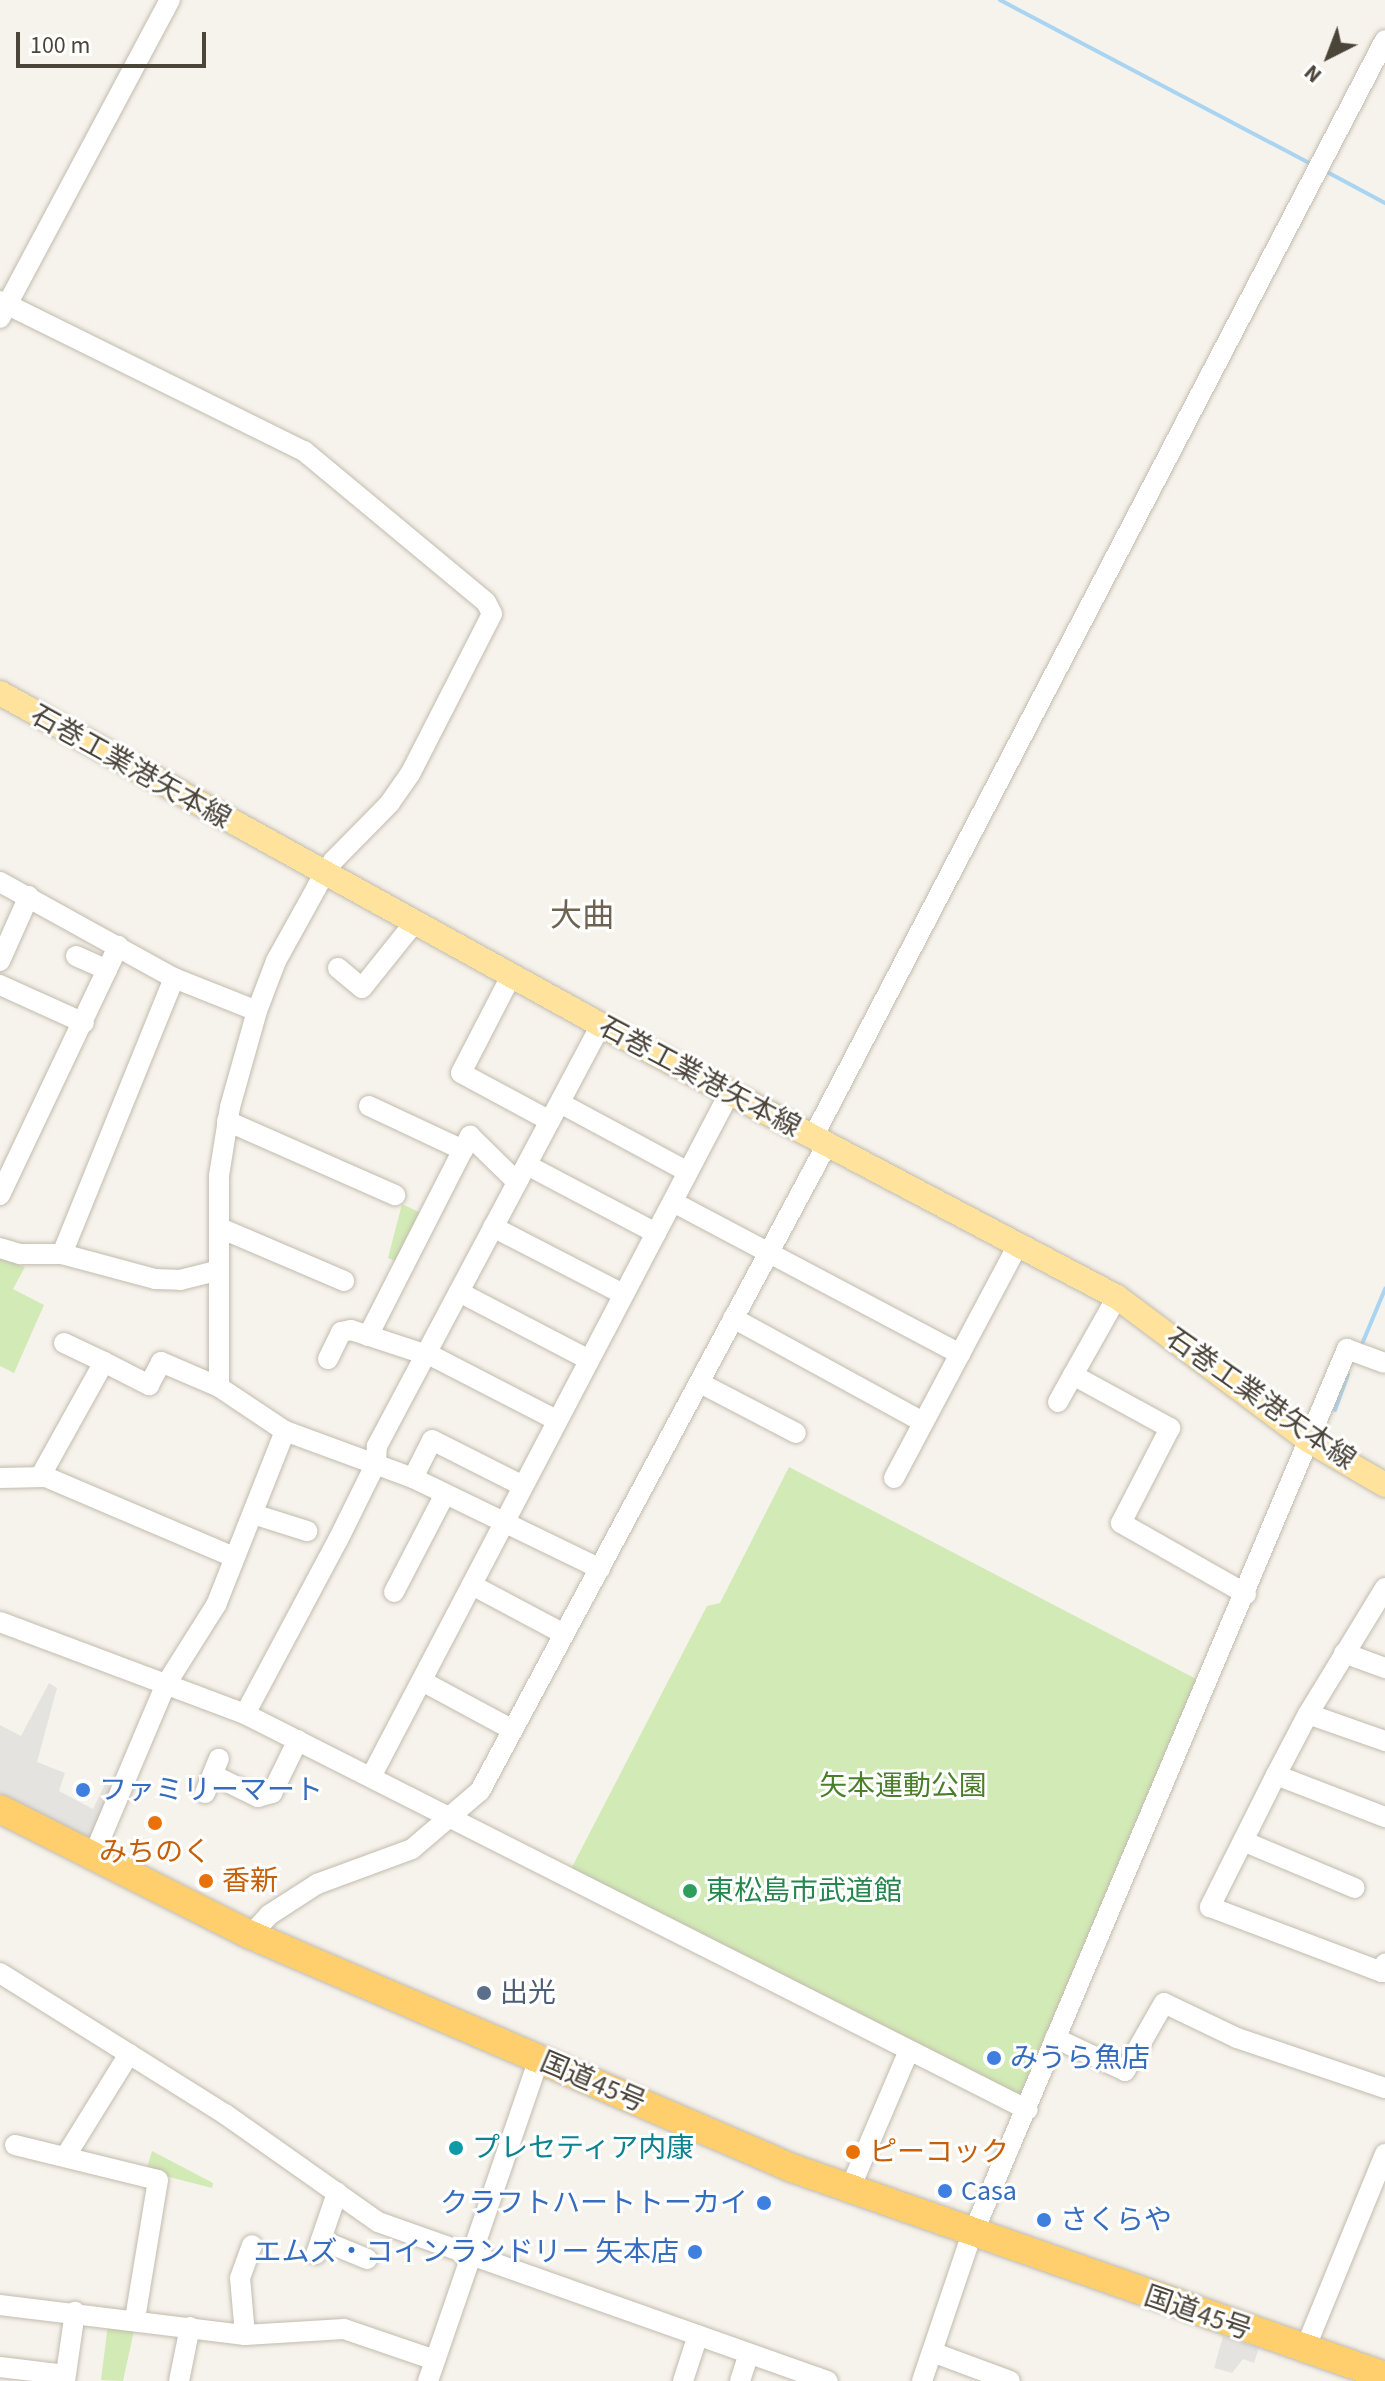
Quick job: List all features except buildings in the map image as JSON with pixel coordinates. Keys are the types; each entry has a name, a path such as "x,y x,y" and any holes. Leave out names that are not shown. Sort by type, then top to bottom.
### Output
{"highway":[{"name":"国道45号","path":"0,1809 92,1859 251,1935 849,2191 1385,2376"}],"main road":[{"name":"石巻工業港矢本線","path":"0,693 324,875 601,1025 1117,1297 1308,1440 1385,1485"}],"street":[{"path":"170,0 3,308 304,451 486,602 492,614 486,631 410,774 324,875 276,961 257,1011 227,1121 219,1176 219,1387"},
{"path":"251,1935 269,1915 317,1884 412,1849 454,1816 489,1778 770,1252 820,1141 1385,40"},
{"path":"0,882 174,978 257,1011"},
{"path":"0,961 29,896"},
{"path":"338,968 366,991 414,923"},
{"path":"0,1195 118,946"},
{"path":"76,956 107,970"},
{"path":"511,976 461,1073 688,1172"},
{"path":"62,1254 174,978"},
{"path":"0,985 84,1023"},
{"path":"245,1714 376,1463 377,1446 601,1025"},
{"path":"372,1775 587,1359 729,1094"},
{"path":"369,1106 463,1150"},
{"path":"227,1121 395,1195"},
{"path":"368,1336 470,1136 522,1174 656,1233"},
{"path":"673,1202 960,1354"},
{"path":"493,1227 623,1294"},
{"path":"220,1228 344,1281"},
{"path":"894,1478 1019,1243"},
{"path":"0,1248 20,1254 62,1254 155,1279 180,1280 217,1271"},
{"path":"459,1292 587,1359"},
{"path":"1058,1402 1117,1297"},
{"path":"733,1318 923,1422"},
{"path":"328,1359 341,1332 368,1336 425,1356 556,1420"},
{"path":"64,1343 149,1385 161,1362 219,1387 285,1431 413,1478 506,1519 600,1569"},
{"path":"922,2381 974,2235 1028,2110 1055,2038 1246,1594 1347,1349 1385,1363"},
{"path":"40,1477 104,1362"},
{"path":"1073,1375 1170,1428 1121,1523 1246,1594"},
{"path":"700,1383 796,1433"},
{"path":"92,1859 165,1686 204,1629 285,1431"},
{"path":"413,1478 432,1440 523,1486"},
{"path":"0,1478 40,1477 234,1557"},
{"path":"394,1592 445,1494"},
{"path":"253,1514 307,1531"},
{"path":"472,1585 564,1634"},
{"path":"1384,1593 1308,1714 1210,1907 1382,1972 1385,1964"},
{"path":"0,1622 245,1714 454,1816 1028,2110"},
{"path":"1344,1653 1385,1668"},
{"path":"422,1681 513,1730"},
{"path":"1308,1714 1385,1741"},
{"path":"212,1775 258,1797 272,1793 298,1740"},
{"path":"1276,1775 1385,1817"},
{"path":"1243,1841 1355,1888"},
{"path":"0,1973 129,2054 386,2226 828,2381"},
{"path":"1055,2038 1125,2071 1164,2003 1237,2038 1385,2088"},
{"path":"849,2191 909,2050"},
{"path":"67,2154 129,2054"},
{"path":"428,2381 539,2059"},
{"path":"15,2145 67,2154 158,2180 135,2319"},
{"path":"1305,2349 1385,2154"},
{"path":"337,2193 318,2247 367,2259"},
{"path":"245,2335 240,2278 252,2245"},
{"path":"0,2305 135,2319 245,2335 344,2329 435,2360"},
{"path":"0,2367 65,2378 75,2312"},
{"path":"179,2381 190,2327"},
{"path":"683,2381 698,2335"},
{"path":"932,2352 1010,2381"},
{"path":"740,2381 749,2353"}],"green space":[{"path":"402,1204 423,1214 398,1262 388,1258"},
{"path":"0,1257 25,1267 13,1289 44,1305 14,1373 0,1366"},
{"name":"矢本運動公園","path":"789,1467 1200,1681 1024,2100 571,1869 707,1606 720,1603"},
{"path":"152,2151 213,2183 212,2188 146,2171"},
{"path":"108,2324 135,2326 123,2381 101,2380"}],"shaded area":[{"path":"49,1683 57,1688 37,1762 65,1773 59,1791 93,1809 105,1784 113,1788 95,1836 85,1840 0,1795 0,1725 21,1736"},
{"path":"1223,2336 1259,2348 1254,2363 1243,2359 1232,2373 1214,2368"}],"waterway":[{"path":"1000,0 1309,163"},
{"path":"1329,173 1385,203"},
{"path":"1362,1344 1385,1289"},
{"path":"1335,1410 1348,1374"}],"place":[{"name":"ファミリーマート","path":"83,1790"},
{"name":"みちのく","path":"155,1823"},
{"name":"香新","path":"206,1881"},
{"name":"東松島市武道館","path":"690,1891"},
{"name":"出光","path":"484,1993"},
{"name":"みうら魚店","path":"994,2058"},
{"name":"プレセティア内康","path":"456,2148"},
{"name":"ピーコック","path":"853,2152"},
{"name":"Casa","path":"945,2191"},
{"name":"クラフトハートトーカイ","path":"764,2203"},
{"name":"さくらや","path":"1044,2220"},
{"name":"エムズ・コインランドリー 矢本店","path":"695,2252"}],"district":[{"name":"大曲","path":"582,916"}]}
